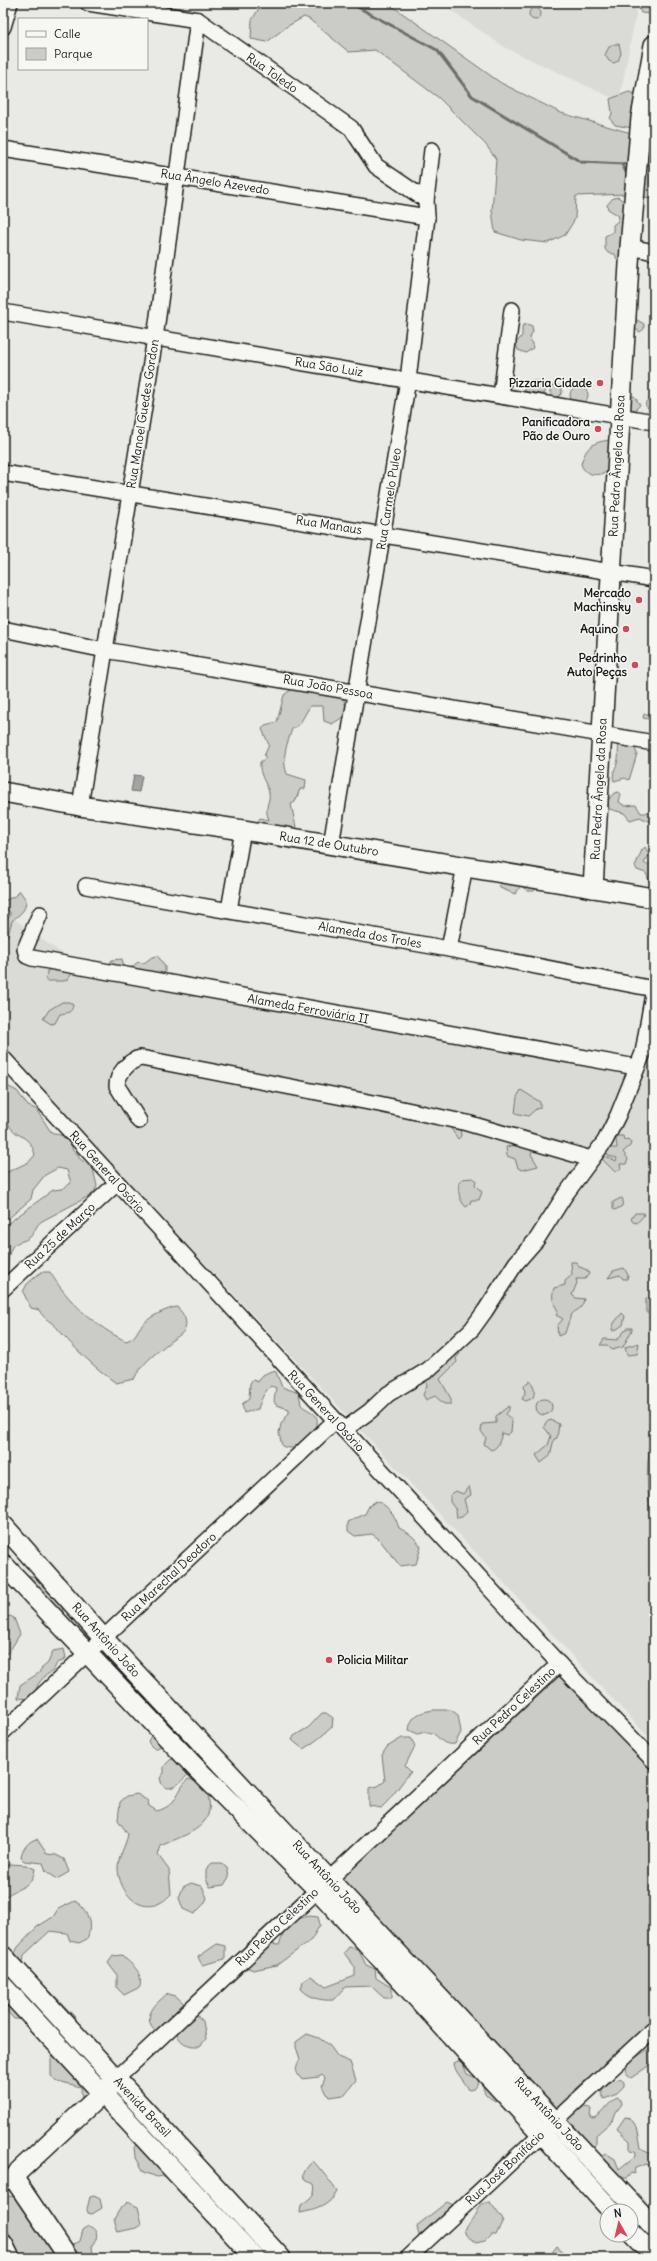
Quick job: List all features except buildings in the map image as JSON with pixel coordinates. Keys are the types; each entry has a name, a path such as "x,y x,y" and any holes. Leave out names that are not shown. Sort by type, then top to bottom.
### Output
{"main road":[{"name":"Rua Pedro Ângelo da Rosa","path":"593,888 630,247 647,119 654,45"},
{"name":"Rua 12 de Outubro","path":"3,792 80,806 243,830 654,898"},
{"name":"Rua Antônio João","path":"3,1525 104,1639 210,1753 540,2134 605,2203"},
{"path":"17,1579 36,1562"},
{"name":"Rua Antônio João","path":"3,1564 86,1654 196,1768 323,1884 555,2120 654,2227"},
{"path":"196,1768 210,1753"},
{"name":"Avenida Brasil","path":"3,1956 281,2258"},
{"name":"Avenida Brasil","path":"3,1986 255,2258"},
{"name":"Rua Pedro Celestino","path":"68,2258 17,2183 15,2177 19,2171 116,2079"},
{"path":"639,2240 654,2256"},
{"path":"3,2244 10,2258"}],"street":[{"path":"3,27 10,3"},
{"name":"Rua Toledo","path":"88,3 198,20 351,128 376,166 426,200"},
{"name":"Rua Manoel Guedes Gordon","path":"80,806 155,338 198,20"},
{"name":"Rua Ângelo Azevedo","path":"3,149 177,175 427,217"},
{"name":"Rua Carmelo Puleo","path":"331,845 358,692 408,380 427,217 426,200 432,150"},
{"path":"630,247 654,252"},
{"path":"501,396 512,310"},
{"name":"Rua São Luiz","path":"3,312 654,422"},
{"name":"Rua Manaus","path":"3,472 654,579"},
{"name":"Rua João Pessoa","path":"3,629 106,650 654,743"},
{"path":"229,910 243,830"},
{"path":"449,949 466,866"},
{"name":"Alameda dos Troles","path":"86,886 449,949 654,988"},
{"name":"Alameda Ferroviária II","path":"40,914 24,949 27,956 32,958 636,1068"},
{"name":"Rua Marechal Deodoro","path":"3,1732 86,1654 339,1425 370,1411 388,1394 428,1370 472,1329 486,1311 516,1263 537,1239 565,1195 605,1141 618,1115 643,1053 654,988"},
{"name":"Rua General Osório","path":"3,1058 559,1664 654,1761"},
{"path":"139,1121 117,1086 117,1079 130,1062 141,1058 379,1104 467,1123 591,1159"},
{"name":"Rua 25 de Março","path":"3,1289 117,1183"},
{"name":"Rua Pedro Celestino","path":"116,2079 559,1664"},
{"name":"Rua José Bonifácio","path":"408,2258 654,2029"}],"shaded area":[{"path":"440,3 638,3 619,101 506,48"},
{"path":"134,775 142,776 139,792 131,791"},
{"path":"3,911 71,960 654,1066 654,1743 3,1048"}],"green space":[{"path":"262,3 388,3 501,83 561,113 631,133 627,194 576,196 575,219 565,235 548,243 521,240 495,232 492,211 496,159 486,145 439,98 375,50 349,52 309,19 304,17 286,27 267,42 251,39 252,20"},
{"path":"637,3 654,3 654,10 650,14 641,13"},
{"path":"535,8 539,10 541,14 539,18 535,20 531,18 529,14 531,10"},
{"path":"619,44 621,53 618,61 614,63 609,61 605,55 609,47"},
{"path":"629,92 636,94 632,128 615,125 610,119 612,113 610,99"},
{"path":"648,128 654,129 654,198 643,197"},
{"path":"618,197 625,202 624,262 617,260 615,254 608,253 605,249 605,236 613,232 613,225 618,221 619,216 608,209 607,205 613,198"},
{"path":"637,320 644,324 644,329 640,332 634,328 634,321"},
{"path":"527,324 532,326 533,331 530,337 533,348 526,353 518,350 516,343 522,336 522,326"},
{"path":"526,381 538,381 545,386 545,393 541,395 525,391 524,385"},
{"path":"558,385 561,386 561,396 554,397 551,396 550,389 551,386"},
{"path":"579,386 585,389 588,395 585,401 579,404 573,401 570,395 573,389"},
{"path":"634,396 640,405 636,409 630,410 627,397"},
{"path":"648,400 652,400 654,404 652,408 648,408 646,406 646,402"},
{"path":"610,440 609,471 596,475 586,471 581,464 588,449 594,444"},
{"path":"294,687 342,693 347,711 343,717 332,724 324,721 323,706 310,706 299,725 292,729 285,751 285,768 287,774 306,780 305,789 300,789 295,802 291,804 296,827 294,831 254,826 260,818 269,820 267,808 269,792 261,774 260,762 266,758 264,756 269,745 262,729 265,725 277,722 284,695"},
{"path":"654,708 654,719 651,716 648,719 643,718 644,714 648,714"},
{"path":"620,743 635,748 637,754 629,780 625,778 614,781 613,775"},
{"path":"619,792 621,794 619,802 625,806 636,805 641,813 646,813 654,807 654,824 640,817 630,820 624,813 609,809 608,800 614,793"},
{"path":"645,847 649,855 644,863 647,865 654,860 654,884 650,883 646,873 637,870 635,866 642,850"},
{"path":"499,879 537,888 534,891 528,891 521,886 515,894 500,888"},
{"path":"19,890 26,900 26,904 22,912 12,921 8,935 3,940 3,924 10,916 10,912 3,906 4,901 17,895"},
{"path":"158,956 165,967 165,974 160,976 153,977 138,970 120,977 109,972 109,967 112,960 122,959 124,967 128,970 138,962 144,963 152,957"},
{"path":"55,967 73,972 68,979 64,981 46,981 47,971"},
{"path":"62,1002 69,1002 73,1005 70,1011 60,1014 55,1023 51,1024 43,1019 49,1010"},
{"path":"3,1080 9,1087 17,1091 28,1106 36,1109 51,1132 69,1138 73,1151 93,1169 97,1186 93,1194 42,1221 29,1238 13,1245 9,1255 6,1276 3,1280 3,1227 53,1190 62,1189 71,1183 67,1170 58,1168 45,1175 33,1190 31,1199 9,1218 3,1217 3,1174 29,1162 35,1155 30,1143 15,1132 6,1120 3,1103"},
{"path":"521,1090 540,1102 540,1108 536,1109 528,1116 515,1113 517,1097"},
{"path":"450,1127 460,1127 461,1136 458,1139"},
{"path":"618,1136 623,1136 624,1140 628,1139 631,1142 630,1146 623,1152 628,1159 626,1164 620,1164 621,1169 615,1172 602,1159 604,1156 616,1161 617,1158 608,1156 606,1152 609,1148 617,1148 616,1139"},
{"path":"525,1143 534,1146 531,1154 538,1166 522,1170 518,1168 515,1159 507,1156 506,1147"},
{"path":"473,1178 476,1180 475,1185 482,1192 479,1200 471,1200 470,1204 466,1207 460,1196 459,1183 462,1179"},
{"path":"621,1198 623,1199 622,1206 615,1210 613,1209 613,1202"},
{"path":"635,1213 643,1213 644,1215 637,1223 633,1222 631,1219"},
{"path":"571,1262 576,1262 580,1267 587,1270 589,1274 585,1279 576,1279 577,1283 572,1295 576,1298 584,1299 583,1303 580,1308 572,1314 565,1333 558,1336 557,1326 563,1319 556,1315 558,1311 553,1300 553,1291 554,1288 565,1285 565,1281 572,1275"},
{"path":"624,1268 628,1275 627,1279 623,1279 620,1275 608,1278 613,1271"},
{"path":"41,1272 50,1272 65,1293 83,1312 93,1321 126,1341 135,1336 140,1327 146,1321 159,1313 177,1307 183,1314 186,1323 185,1329 181,1334 150,1358 134,1379 116,1383 85,1358 56,1326 39,1310 31,1308 23,1292 27,1284"},
{"path":"654,1289 654,1316 649,1314 646,1310 646,1299 652,1297"},
{"path":"622,1313 625,1316 623,1325 614,1331 612,1330 614,1323"},
{"path":"627,1328 632,1328 632,1330 623,1347 612,1350 607,1345 600,1345 604,1339 617,1340"},
{"path":"639,1343 637,1354 627,1355 625,1347"},
{"path":"458,1350 460,1354 456,1358 457,1362 440,1379 451,1399 451,1404 444,1404 435,1396 426,1400 423,1395 427,1386 426,1380"},
{"path":"271,1371 276,1372 282,1387 299,1393 301,1405 314,1414 317,1419 316,1429 301,1443 293,1448 282,1446 279,1433 281,1424 289,1413 289,1409 276,1405 274,1401 276,1388 271,1386 266,1391 258,1409 244,1413 242,1404 249,1399 250,1383 253,1380 258,1382 263,1375"},
{"path":"530,1381 534,1387 534,1396 526,1401 522,1399 525,1393 524,1385"},
{"path":"541,1399 547,1399 552,1404 550,1413 547,1415 541,1415 536,1410 536,1404"},
{"path":"509,1406 509,1410 506,1414 512,1421 511,1432 507,1435 502,1433 496,1447 491,1450 484,1444 486,1438 481,1431 482,1424 496,1423 496,1416"},
{"path":"654,1413 654,1521 650,1508 647,1481"},
{"path":"551,1420 559,1424 557,1438 554,1439 550,1456 541,1463 536,1455 548,1445 551,1436 544,1427 546,1422"},
{"path":"469,1486 471,1495 464,1499 467,1511 462,1517 457,1518 456,1510 450,1502 450,1495 456,1491 463,1494"},
{"path":"376,1501 387,1508 393,1515 399,1528 412,1536 421,1547 416,1564 400,1566 379,1539 372,1534 355,1536 348,1531 348,1522 365,1514 369,1506"},
{"path":"22,1575 36,1578 62,1607 62,1616"},
{"path":"10,1616 14,1618 20,1634 9,1652 3,1655 3,1618"},
{"path":"64,1649 66,1658 57,1663 53,1671 46,1675 37,1687 35,1695 30,1699 18,1698 20,1685 39,1673 48,1663 53,1651"},
{"path":"561,1675 654,1773 654,2016 649,2021 654,2025 635,2058 654,2045 654,2058 647,2067 631,2078 626,2074 627,2064 620,2063 613,2054 603,2064 609,2065 588,2089 585,2081 568,2096 571,2097 567,2113 495,2101 488,2096 484,2090 483,2084 336,1883"},
{"path":"434,1710 451,1710 458,1715 461,1732 455,1744 444,1743 434,1734 425,1732 418,1734 409,1730 412,1721 417,1715"},
{"path":"322,1713 326,1713 333,1718 332,1727 315,1742 303,1749 292,1740 294,1736 309,1727"},
{"path":"154,1731 163,1742 161,1746 155,1749 148,1741"},
{"path":"402,1738 411,1738 415,1746 405,1766 411,1772 381,1808 369,1806 369,1788 378,1786 385,1781 382,1755 387,1747"},
{"path":"171,1759 185,1763 189,1774 176,1785 169,1788 162,1785 160,1778 164,1773 164,1766"},
{"path":"188,1779 198,1782 205,1789 208,1796 209,1807 207,1816 203,1823 196,1829 161,1846 158,1855 169,1870 171,1894 162,1902 153,1905 137,1903 124,1890 118,1870 119,1861 128,1834 118,1820 120,1802 127,1796 137,1794 148,1801 149,1806 157,1811 173,1802"},
{"path":"37,1839 47,1854 56,1855 64,1859 69,1872 57,1879 46,1871 43,1863 24,1861 21,1858 26,1846 31,1841"},
{"path":"212,1863 221,1863 227,1868 229,1877 224,1885 210,1887 206,1879 206,1869"},
{"path":"9,1864 26,1865 35,1869 31,1881 3,1899 3,1869"},
{"path":"191,1883 202,1886 207,1898 204,1904 194,1914 183,1909 179,1898 183,1887"},
{"path":"75,1901 83,1908 88,1918 89,1934 87,1939 79,1943 70,1941 67,1933 50,1931 24,1955 23,1964 35,1984 44,1985 76,2018 77,2027 93,2067 90,2067 100,2085 82,2104 81,2087 58,2081 51,2076 51,2059 55,2051 22,2019 14,2019 3,2007 5,1998 3,1996 3,1966 10,1963 18,1947 37,1927 53,1917 58,1909"},
{"path":"309,1916 318,1917 320,1925 311,1940 277,1965 253,1970 246,1967 268,1944 279,1945 286,1928 292,1922"},
{"path":"217,1944 225,1946 225,1959 202,1965 198,1957"},
{"path":"349,1947 358,1949 366,1965 375,1969 376,1978 392,1988 392,1998 384,1998 371,1986 345,1987 333,2000 316,1998 308,1995 301,1989 303,1981 311,1976 326,1987 355,1976 355,1967 344,1953"},
{"path":"122,1955 136,1969 140,1976 140,1987 124,1995 117,1988 117,1975 108,1963 113,1956"},
{"path":"168,1994 176,1996 203,2021 206,2039 200,2046 191,2046 184,2043 178,2037 177,2029 155,2030 151,2025 149,2020 152,2010 159,2001"},
{"path":"307,2034 319,2038 330,2046 338,2057 350,2062 356,2080 344,2095 330,2097 326,2094 322,2086 325,2078 322,2075 319,2077 301,2079 299,2076 296,2069 300,2059 296,2042"},
{"path":"462,2061 467,2074 479,2079 474,2089 469,2090 456,2070 454,2063"},
{"path":"620,2079 624,2082 624,2087 617,2094 604,2099 601,2093 604,2087 611,2082"},
{"path":"617,2098 621,2100 622,2104 616,2112 613,2120 596,2135 596,2145 593,2148 563,2128 567,2116 583,2107 591,2108 590,2117 594,2118"},
{"path":"126,2102 213,2195 210,2198 171,2175 157,2177 144,2172 135,2156 134,2147 137,2144 125,2104"},
{"path":"625,2117 630,2118 637,2127 641,2148 654,2155 654,2171 647,2164 635,2168 634,2174 631,2173 627,2178 624,2178 593,2166 607,2154 615,2159 619,2169 634,2157 636,2153 635,2151 630,2150 630,2141 617,2129"},
{"path":"313,2161 337,2192 330,2201 322,2207 300,2213 301,2205 311,2197 315,2188 314,2184 305,2180 304,2178 304,2172"},
{"path":"3,2195 14,2197 56,2258 21,2258 3,2221"},
{"path":"94,2196 100,2199 102,2208 92,2214 88,2213 87,2209 90,2197"},
{"path":"128,2202 138,2207 142,2224 136,2228 118,2232 114,2219 120,2209"},
{"path":"447,2202 455,2206 423,2240 419,2236 417,2227"},
{"path":"490,2202 503,2220 496,2235 491,2235 485,2241 476,2243 466,2235 464,2230 480,2206"},
{"path":"88,2226 94,2229 97,2235 96,2240 92,2245 93,2256 73,2258 71,2246 80,2241 83,2230"},
{"path":"557,2246 567,2255 573,2258 548,2258"}],"waterway":[{"path":"350,3 437,50 472,96 581,162 625,164"},
{"path":"622,164 628,176"}],"place":[{"name":"Pizzaria Cidade","path":"600,383"},
{"name":"Panificadora Pão de Ouro","path":"598,429"},
{"name":"Mercado Machinsky","path":"639,600"},
{"name":"Aquino","path":"626,629"},
{"name":"Pedrinho Auto Peças","path":"635,665"},
{"name":"Policia Militar","path":"329,1660"}]}
